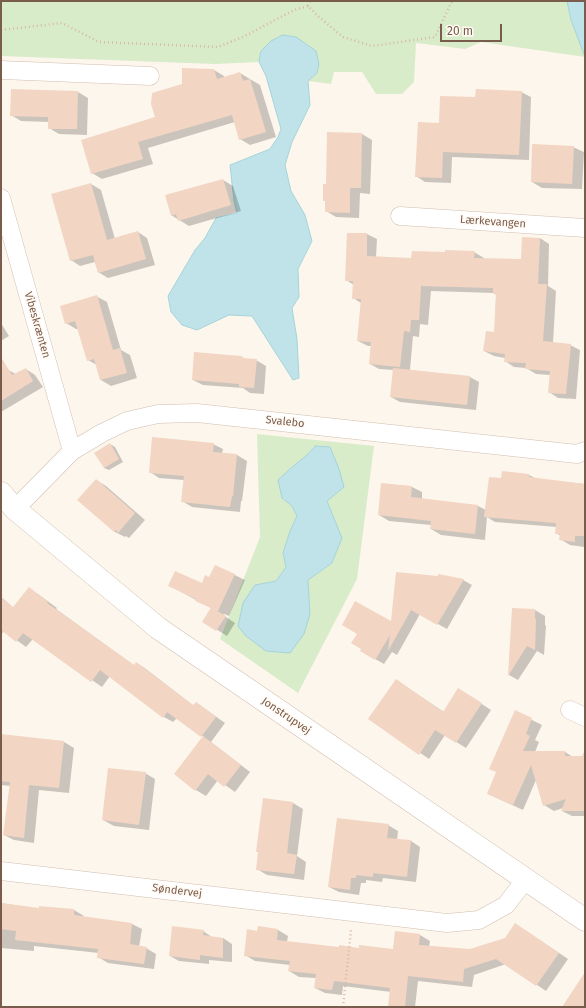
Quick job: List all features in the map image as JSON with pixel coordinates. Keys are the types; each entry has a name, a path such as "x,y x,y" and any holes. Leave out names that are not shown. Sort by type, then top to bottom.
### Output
{"street":[{"path":"1,70 150,76"},
{"name":"Vibeskrænten","path":"1,198 72,451"},
{"name":"Lærkevangen","path":"400,216 585,228"},
{"name":"Svalebo","path":"15,509 72,451 102,433 127,421 158,414 197,413 577,454 585,451"},
{"name":"Jonstrupvej","path":"1,493 15,509 158,628 585,920"},
{"name":"Søndervej","path":"1,871 447,923 479,920 506,905 526,879"}],"path":[{"path":"308,6 310,1"},
{"path":"308,6 344,38 372,46 435,37 452,1"},
{"path":"1,30 62,23 99,42 218,47 245,36 294,10 308,6"},
{"path":"343,1007 352,912"}],"green space":[{"path":"1,1 567,1 571,20 585,57 481,42 465,49 416,43 414,82 402,94 376,94 362,72 334,72 331,84 308,81 317,73 319,64 261,51 259,62 215,64 1,56"},
{"path":"257,434 374,446 357,579 298,693 220,639 260,537","holes":["314,446 327,501 342,538 332,563 308,580 310,614 254,585 276,581 286,567 283,553 290,531 297,516 292,506 282,498 291,468 307,455"]}],"water":[{"path":"567,1 585,1 585,57 571,20"},
{"path":"283,35 296,37 316,51 319,64 317,73 308,81 310,105 292,142 285,165 291,191 305,215 312,241 298,269 299,297 292,308 297,339 299,378 293,380 252,316 229,315 197,330 182,325 171,312 168,296 216,218 237,213 234,201 230,165 270,149 278,137 281,129 266,76 259,62 261,51 271,41"},
{"path":"315,446 330,447 339,469 344,487 327,501 342,538 332,563 308,580 310,614 304,634 290,653 266,651 246,636 238,626 243,603 255,585 276,581 286,567 283,553 290,531 297,516 292,506 282,498 278,480 307,455"}],"building":[{"path":"182,68 214,69 217,79 240,72 243,81 250,79 266,132 239,140 232,115 138,142 143,159 91,174 81,140 155,117 151,104 152,93 182,84"},
{"path":"11,89 78,91 77,129 48,129 48,117 10,116"},
{"path":"476,89 522,91 519,155 443,152 442,178 415,177 418,122 439,123 440,96 475,97"},
{"path":"327,132 362,133 361,188 350,188 350,213 325,212 325,201 323,201 323,184 326,184"},
{"path":"532,144 574,146 572,184 531,182"},
{"path":"223,179 231,205 178,221 176,214 171,216 165,195"},
{"path":"91,183 107,240 138,231 146,259 98,273 93,255 70,261 51,194"},
{"path":"347,233 367,233 367,256 411,258 412,251 445,252 445,250 475,251 474,258 521,259 522,237 540,238 538,284 547,284 543,341 571,344 566,394 548,393 550,371 525,369 526,363 504,362 505,354 483,351 486,331 494,332 496,294 493,294 493,288 421,286 419,320 411,320 410,332 404,331 400,367 369,364 371,342 357,341 361,299 352,299 353,281 345,281"},
{"path":"97,295 113,350 120,348 127,373 100,380 94,359 87,361 75,321 65,324 60,306"},
{"path":"194,352 242,356 242,358 257,359 254,388 239,387 239,384 192,380"},
{"path":"1,357 12,375 26,368 33,381 1,401"},
{"path":"393,368 470,376 467,405 390,397"},
{"path":"152,437 214,443 213,452 237,454 233,496 230,507 181,502 184,476 149,473"},
{"path":"110,443 119,459 104,468 94,453"},
{"path":"502,471 529,474 529,477 585,484 585,536 575,536 575,542 559,540 560,534 555,534 556,523 484,517 489,477 501,478"},
{"path":"96,479 135,513 118,533 116,530 114,532 77,500"},
{"path":"381,483 412,486 411,497 478,505 475,534 430,529 431,521 378,515"},
{"path":"215,565 235,574 217,611 226,616 216,631 202,622 211,608 168,586 175,571 202,583 205,575 209,577"},
{"path":"396,572 438,576 438,574 464,579 437,625 411,610 388,651 390,635 375,660 360,651 361,649 351,643 357,634 342,625 355,601 391,621"},
{"path":"29,587 48,602 47,603 134,665 136,662 193,705 196,702 216,717 201,737 167,712 163,718 100,670 91,682 23,633 16,642 1,630 1,598 13,607"},
{"path":"512,608 535,609 535,650 527,646 508,676"},
{"path":"396,679 443,712 458,688 482,703 456,743 435,730 419,755 368,719"},
{"path":"515,710 532,718 526,734 530,736 523,751 565,751 565,756 582,756 585,752 585,811 561,811 566,799 543,806 531,765 513,805 487,794 496,772 489,769"},
{"path":"1,734 64,741 59,788 29,785 24,838 3,835 10,782 1,781"},
{"path":"203,736 241,765 224,787 208,774 195,791 174,774"},
{"path":"108,768 146,772 139,825 102,820"},
{"path":"263,798 293,802 287,853 297,855 294,874 256,870 258,852 256,852"},
{"path":"337,818 389,824 387,838 411,840 407,877 373,873 373,877 356,875 356,878 351,878 350,890 328,887"},
{"path":"1,903 39,908 39,906 74,909 74,915 132,923 130,944 147,947 144,964 97,958 98,949 15,940 16,931 1,929"},
{"path":"515,923 559,953 536,986 496,959 464,969 463,982 408,976 405,1007 388,1007 390,988 334,981 332,990 314,988 316,974 288,971 290,961 244,956 247,929 257,931 258,926 278,929 277,940 339,947 339,945 359,948 359,945 393,949 395,931 420,934 419,945 470,949 505,938"},
{"path":"172,926 204,930 203,935 223,938 223,958 200,955 200,960 169,956"},
{"path":"585,972 585,1007 562,1007"}]}
